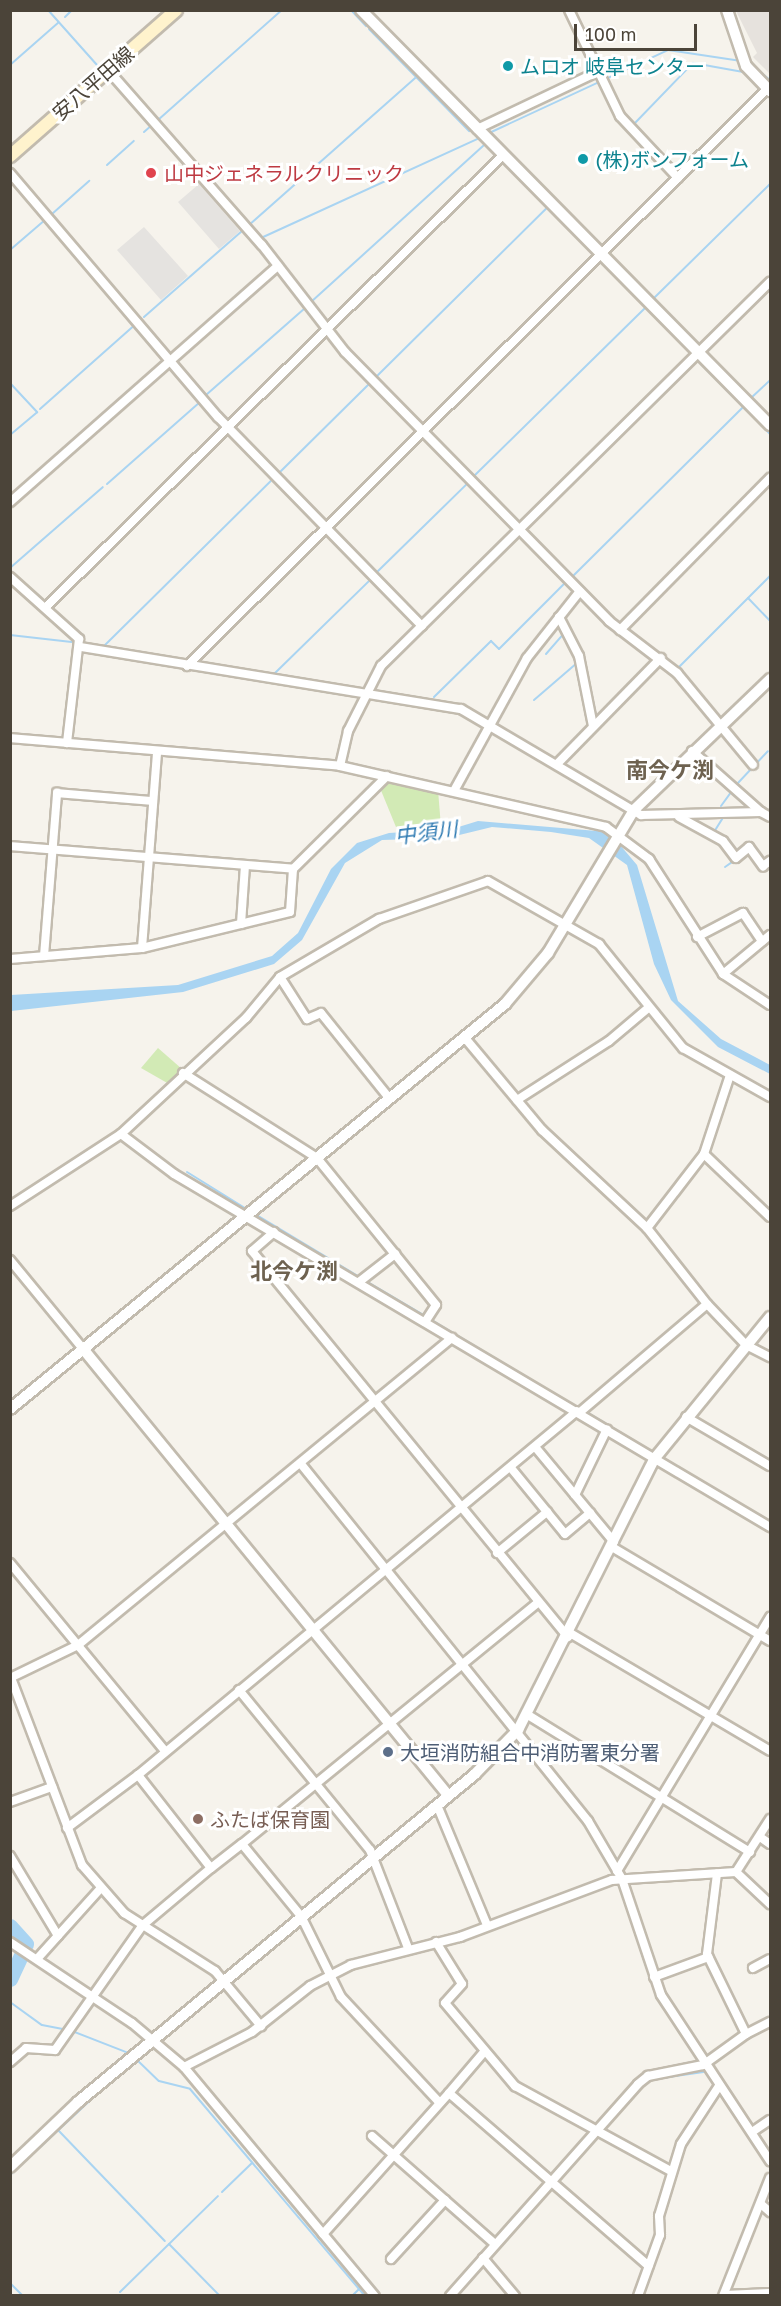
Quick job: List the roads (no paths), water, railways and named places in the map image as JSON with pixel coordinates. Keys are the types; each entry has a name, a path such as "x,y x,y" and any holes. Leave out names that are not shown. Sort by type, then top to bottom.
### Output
{"main road":[{"name":"安八平田線","path":"10,156 176,10"}],"street":[{"path":"361,10 771,425"},
{"path":"569,10 628,127 678,178"},
{"path":"186,666 600,254 769,90 746,61 726,10"},
{"path":"108,70 278,266 327,328 422,430 580,591 620,630 661,658 753,765"},
{"path":"478,130 600,73"},
{"path":"46,607 503,155"},
{"path":"10,172 173,359 227,427 422,626"},
{"path":"10,502 278,266"},
{"path":"340,766 348,730 381,666 771,282"},
{"path":"620,630 771,478"},
{"path":"10,577 70,627 81,647 67,743"},
{"path":"455,789 526,658 580,591"},
{"path":"560,617 579,656 593,726"},
{"path":"81,647 186,666 461,709 491,724 651,818 761,812"},
{"path":"558,764 661,658"},
{"path":"10,1410 465,1038 530,978 567,922 607,849 634,810 692,751 771,679"},
{"path":"10,738 340,766 455,789 617,834 649,859 697,937 723,974 771,1005"},
{"path":"692,751 761,812 771,817"},
{"path":"142,948 157,752"},
{"path":"10,958 142,948 290,912 293,869 387,776"},
{"path":"44,956 57,793 153,801"},
{"path":"678,817 723,842 736,858 749,847 764,866 771,861"},
{"path":"10,846 293,869"},
{"path":"241,924 245,866"},
{"path":"10,1206 121,1134 183,1073 246,1018 280,977 370,923 488,881 567,922 599,944 648,1008 683,1048 771,1096"},
{"path":"697,937 743,913 762,941"},
{"path":"723,974 771,935"},
{"path":"280,977 307,1019 321,1013 390,1099"},
{"path":"517,1100 609,1041 648,1008"},
{"path":"465,1038 564,1152 647,1228 707,1304 746,1345 771,1358"},
{"path":"183,1073 317,1158 436,1305 425,1322"},
{"path":"647,1228 704,1154 730,1074"},
{"path":"121,1134 174,1174 771,1527"},
{"path":"704,1154 771,1217"},
{"path":"274,1232 252,1251 497,1553 569,1635 771,1751"},
{"path":"358,1282 395,1254"},
{"path":"10,1260 448,1795"},
{"path":"67,1828 138,1776 165,1751 536,1448 707,1304"},
{"path":"10,2167 153,2038 437,1805 518,1730 569,1635 655,1458 686,1417 771,1317"},
{"path":"261,2026 224,1980 143,1925 100,1889 67,1828 11,1678 78,1645 452,1338"},
{"path":"686,1417 771,1466"},
{"path":"575,1495 607,1430"},
{"path":"536,1448 613,1544 771,1641"},
{"path":"301,1464 464,1661 588,1821 620,1875 654,1977 703,2065 755,2130 771,2161"},
{"path":"511,1468 565,1534 590,1513"},
{"path":"497,1553 547,1512"},
{"path":"10,1563 165,1751"},
{"path":"10,2062 26,2048 55,2050 89,1995 143,1925 539,1602"},
{"path":"620,1875 771,1617"},
{"path":"239,1690 373,1858 408,1948"},
{"path":"528,1715 750,1852"},
{"path":"138,1776 212,1868"},
{"path":"10,1802 52,1787"},
{"path":"437,1805 487,1925"},
{"path":"736,1872 771,1819"},
{"path":"760,1837 771,1844"},
{"path":"242,1844 301,1916 330,1975 383,2047 439,2102"},
{"path":"10,1856 58,1936"},
{"path":"184,2067 261,2026 330,1975 408,1948 436,1942 487,1925 620,1875 736,1872 771,1904"},
{"path":"717,1874 706,1928 708,1958 746,2034"},
{"path":"37,1959 100,1889"},
{"path":"10,1942 153,2038 184,2067 375,2295"},
{"path":"436,1942 462,1984 446,2002 484,2052 515,2086 671,2170"},
{"path":"654,1977 708,1958"},
{"path":"753,1968 771,1959"},
{"path":"450,2295 648,2076 703,2065 746,2034 769,2024"},
{"path":"323,2234 484,2052"},
{"path":"638,2295 649,2266 671,2170 681,2144 719,2086"},
{"path":"449,2092 550,2183 649,2266"},
{"path":"755,2130 771,2120"},
{"path":"372,2136 495,2244"},
{"path":"771,2178 762,2205 723,2295 771,2293"},
{"path":"391,2259 445,2200"},
{"path":"762,2205 771,2212"},
{"path":"483,2258 515,2295"}],"water":[{"name":"中須川","path":"478,821 609,832 637,865 678,1001 721,1039 770,1065 770,1074 718,1047 671,1000 654,964 627,865 589,838 492,827 447,838 382,840 345,863 302,940 274,964 183,992 11,1011 11,995 178,985 272,956 298,933 331,869 357,843 389,833 452,829"}],"waterway":[{"path":"48,10 97,65"},
{"path":"65,17 72,10"},
{"path":"158,120 282,10"},
{"path":"351,10 366,26"},
{"path":"10,65 58,23"},
{"path":"369,29 469,131"},
{"path":"487,134 668,50 741,61"},
{"path":"634,124 693,63 743,72 753,81"},
{"path":"749,63 770,80"},
{"path":"249,225 416,77"},
{"path":"114,84 256,241"},
{"path":"144,132 151,126"},
{"path":"261,238 482,137"},
{"path":"107,165 134,141"},
{"path":"311,302 484,145"},
{"path":"52,214 89,181"},
{"path":"699,346 653,299 770,184"},
{"path":"376,377 548,207"},
{"path":"10,250 45,220"},
{"path":"144,317 243,230"},
{"path":"608,253 628,274"},
{"path":"627,288 692,354"},
{"path":"206,395 306,307"},
{"path":"473,477 646,307"},
{"path":"40,409 137,323"},
{"path":"697,360 770,434"},
{"path":"751,398 770,380"},
{"path":"10,383 37,412"},
{"path":"280,472 370,383"},
{"path":"107,484 200,402"},
{"path":"572,577 744,406"},
{"path":"10,435 37,412"},
{"path":"103,647 271,481"},
{"path":"377,572 468,483"},
{"path":"10,568 103,487"},
{"path":"678,668 770,576"},
{"path":"273,675 370,580"},
{"path":"434,697 491,641 499,649 566,582"},
{"path":"748,598 770,621"},
{"path":"546,654 564,633"},
{"path":"10,635 72,642"},
{"path":"534,700 577,663"},
{"path":"737,784 768,751"},
{"path":"721,806 732,791"},
{"path":"714,832 724,816"},
{"path":"725,867 735,860"},
{"path":"187,1172 248,1210"},
{"path":"255,1214 361,1278"},
{"path":"366,1281 425,1316"},
{"path":"657,1352 706,1312"},
{"path":"430,1319 580,1409"},
{"path":"587,1413 614,1388"},
{"path":"585,1411 655,1453"},
{"path":"660,1456 770,1522"},
{"path":"10,1926 26,1944"},
{"path":"10,1979 22,1953"},
{"path":"10,2002 42,2025 67,2030"},
{"path":"72,2031 131,2054"},
{"path":"135,2058 159,2081 190,2089 365,2296"},
{"path":"114,2079 137,2060"},
{"path":"613,2118 648,2080 703,2072"},
{"path":"10,2175 109,2083"},
{"path":"58,2130 165,2241"},
{"path":"222,2192 252,2163"},
{"path":"120,2292 218,2196"},
{"path":"169,2244 220,2296"},
{"path":"10,2283 23,2296"},
{"path":"352,2296 359,2289"}],"place":[{"name":"ムロオ 岐阜センター","path":"508,66"},
{"name":"(株)ボンフォーム","path":"583,159"},
{"name":"山中ジェネラルクリニック","path":"151,173"},
{"name":"大垣消防組合中消防署東分署","path":"388,1752"},
{"name":"ふたば保育園","path":"198,1819"}],"district":[{"name":"南今ケ渕","path":"670,770"},
{"name":"北今ケ渕","path":"294,1271"}]}
